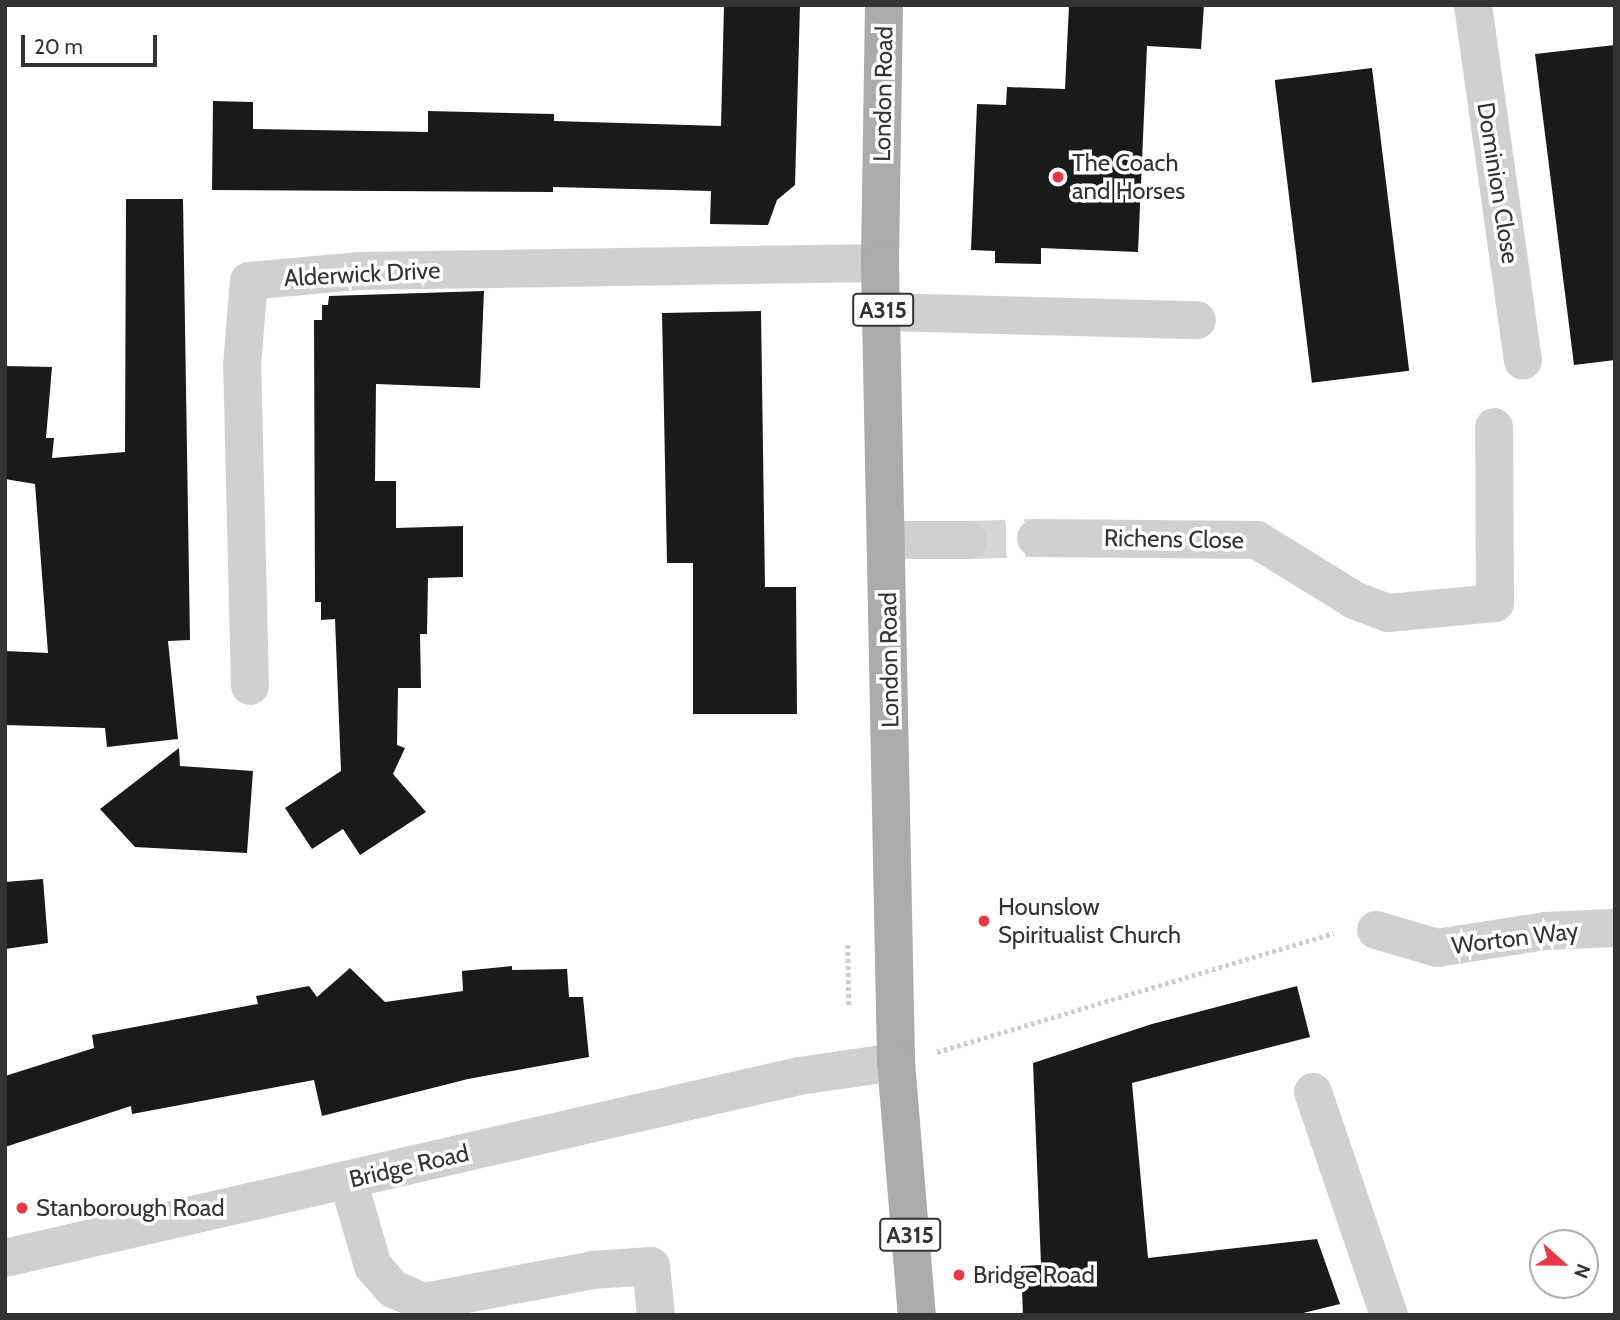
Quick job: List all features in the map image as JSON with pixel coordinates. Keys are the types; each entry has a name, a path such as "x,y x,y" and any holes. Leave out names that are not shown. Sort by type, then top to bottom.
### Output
{"main road":[{"name":"London Road","path":"884,5 880,263 896,1062 917,1315"}],"street":[{"name":"Dominion Close","path":"1473,5 1523,361"},
{"name":"Alderwick Drive","path":"250,686 242,366 250,281 358,271 880,263"},
{"path":"883,312 1197,320"},
{"name":"Richens Close","path":"1036,538 1257,540 1354,600 1388,613 1495,603 1494,427"},
{"path":"887,540 968,540"},
{"name":"Worton Way","path":"1376,930 1437,948 1546,931 1615,928"},
{"name":"Bridge Road","path":"5,1258 799,1076 896,1062"},
{"path":"1313,1092 1389,1315"},
{"path":"348,1180 373,1266 393,1289 424,1309 593,1270 651,1266 656,1315"}],"path":[{"path":"896,1062 980,1042 1341,930 1376,930"}],"building":[{"path":"724,5 800,5 795,185 777,200 768,225 710,224 711,191 553,187 553,192 212,190 213,101 253,102 253,129 428,132 428,111 554,114 554,121 721,126"},
{"name":"The Coach and Horses","path":"1069,5 1204,5 1201,49 1147,46 1138,252 1041,248 1041,264 995,263 995,251 971,250 977,104 1006,105 1007,87 1065,89"},
{"path":"1615,45 1615,360 1574,365 1535,54"},
{"path":"1372,68 1409,371 1312,383 1275,80"},
{"path":"126,199 183,199 190,640 168,641 178,739 107,747 105,728 5,725 5,651 48,653 35,484 5,479 5,366 52,367 46,438 54,438 52,458 125,452"},
{"path":"484,291 480,388 376,384 375,481 396,481 396,528 463,526 463,577 428,578 427,634 420,634 421,688 398,688 397,745 405,748 393,774 426,812 360,855 343,829 312,849 285,808 341,771 335,619 321,620 321,602 315,602 314,320 322,320 322,305 328,305 329,296"},
{"path":"761,311 765,587 796,587 797,714 693,714 693,563 667,563 662,313"},
{"path":"179,748 180,766 253,771 247,853 135,847 100,809"},
{"path":"43,879 48,943 5,949 5,882"},
{"path":"512,966 512,970 567,969 569,997 583,997 589,1057 468,1079 322,1116 314,1080 132,1114 131,1106 5,1147 5,1076 94,1048 92,1035 258,1004 256,996 309,986 317,997 350,968 385,1002 463,991 462,971"},
{"path":"1297,986 1310,1037 1132,1083 1148,1258 1317,1239 1340,1304 1295,1315 1023,1315 1021,1266 1041,1265 1033,1063 1152,1024"}],"tunnel":[{"path":"968,540 1036,538"}],"place":[{"name":"The Coach and Horses","path":"1058,177"},
{"name":"Hounslow Spiritualist Church","path":"984,921"},
{"name":"Stanborough Road","path":"22,1208"},
{"name":"Bridge Road","path":"959,1275"}]}
